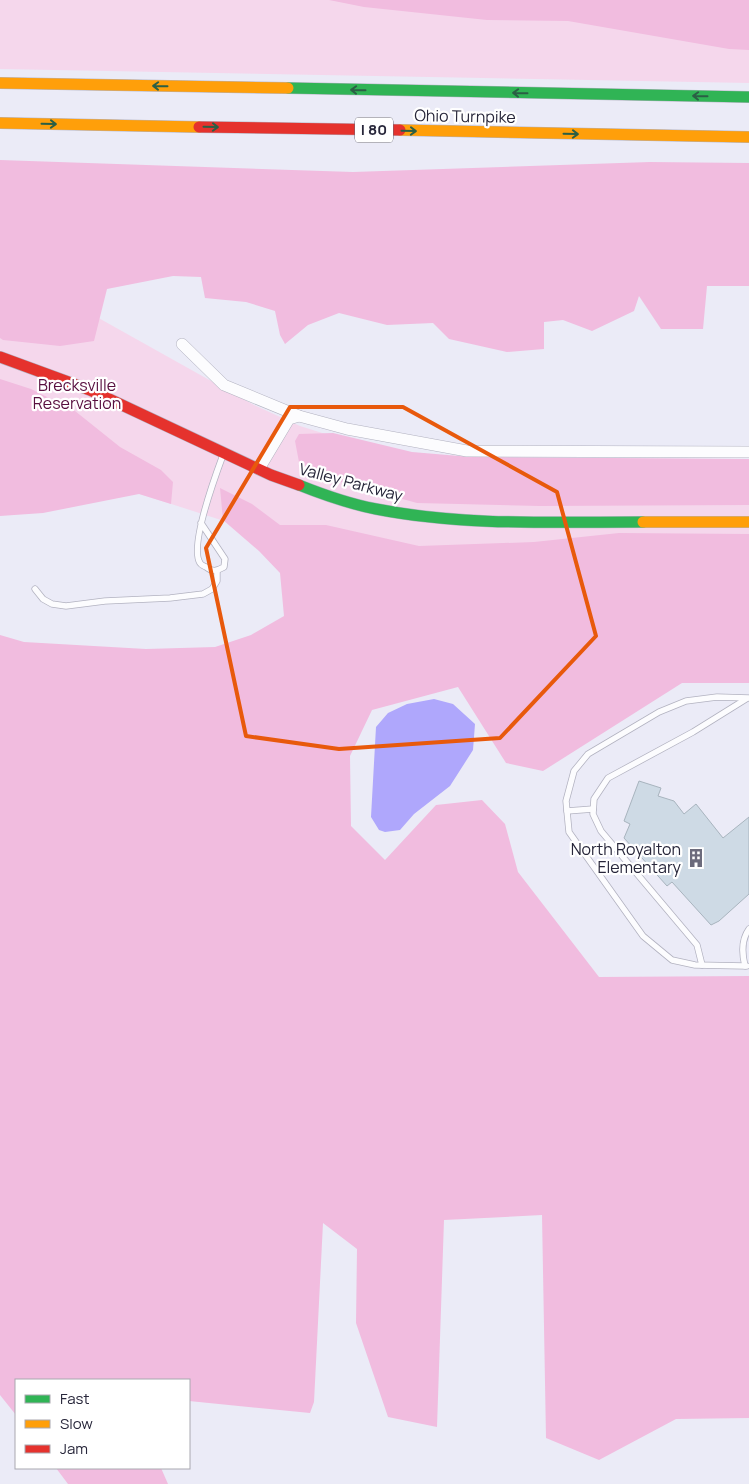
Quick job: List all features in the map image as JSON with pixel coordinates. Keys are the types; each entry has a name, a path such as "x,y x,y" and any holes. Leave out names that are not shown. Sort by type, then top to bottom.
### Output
{"main road":[{"name":"Ohio Turnpike","path":"0,84 749,97"},
{"name":"Ohio Turnpike","path":"0,123 749,137"},
{"name":"Valley Parkway","path":"0,357 90,390 259,469 322,494 374,509 424,517 518,522 749,522"}],"street":[{"path":"182,344 224,385 299,416 347,430 467,451 749,452"},
{"path":"259,469 289,419 299,416"}],"lane":[{"path":"202,523 225,559 224,567 218,571 209,569 200,563 198,554 202,523 205,504 224,453"},
{"path":"35,589 43,599 52,604 66,606 105,601 170,598 203,594 212,589 217,581 218,571"},
{"path":"748,698 716,697 686,701 659,712 588,754 574,771 566,801 569,832 643,936 672,960 702,965 747,966 743,943 749,929"},
{"path":"702,965 697,945 601,831 593,814 594,799 608,778 693,732 748,698"},
{"path":"567,811 593,809"}],"highlighted area":[{"path":"290,407 403,407 557,492 596,636 500,738 339,749 246,736 206,548"}],"green space":[{"path":"0,0 749,0 749,83 0,69"},
{"name":"Brecksville Reservation","path":"0,280 45,288 254,405 300,426 354,443 427,458 749,463 749,576 302,546 0,449"}],"shaded area":[{"path":"329,0 749,0 749,50 729,49 568,21 487,20 364,7"},
{"path":"0,160 353,172 650,162 749,163 749,286 707,286 703,329 661,329 639,296 634,311 592,331 563,320 544,322 544,349 507,352 449,339 433,323 387,325 339,313 308,325 285,344 280,335 275,311 246,302 205,298 201,277 173,276 107,289 94,341 60,346 3,340 0,338"},
{"path":"0,379 31,389 75,411 120,447 161,470 173,482 171,504 139,494 43,513 0,516"},
{"path":"333,433 412,452 471,457 749,459 749,505 540,506 417,503 312,474 299,462 295,441 299,434"},
{"path":"220,488 252,504 280,525 326,525 419,546 534,542 619,533 749,534 749,683 682,683 543,771 506,763 458,687 372,710 350,756 351,826 385,860 436,805 482,800 505,824 518,872 599,977 749,976 749,1418 676,1419 599,1460 546,1438 542,1215 444,1220 437,1427 388,1417 356,1323 357,1249 323,1223 314,1402 310,1413 190,1401 190,1379 15,1379 15,1414 0,1395 0,635 24,642 146,649 215,647 251,635 284,616 280,573 259,551 223,520"},
{"path":"434,699 453,704 475,724 473,750 450,786 414,814 400,830 385,832 379,830 371,817 376,727 388,713 407,704"},
{"path":"57,1469 161,1469 168,1484 68,1484"}],"building":[{"name":"North Royalton Elementary","path":"639,781 661,788 658,796 674,801 684,814 696,804 723,838 749,817 749,894 719,921 711,925 672,882 667,886 624,838 630,824 624,821"}],"traffic: fast":[{"path":"288,88 749,97"},
{"path":"299,485 366,507 442,518 509,522 643,522"}],"traffic: slow":[{"path":"0,83 288,88"},
{"path":"0,123 199,127"},
{"path":"400,130 749,137"},
{"path":"643,522 749,522"}],"traffic: jam":[{"path":"199,127 400,130"},
{"path":"0,357 90,390 271,475 299,485"}],"place":[{"name":"North Royalton Elementary","path":"696,858"}]}
